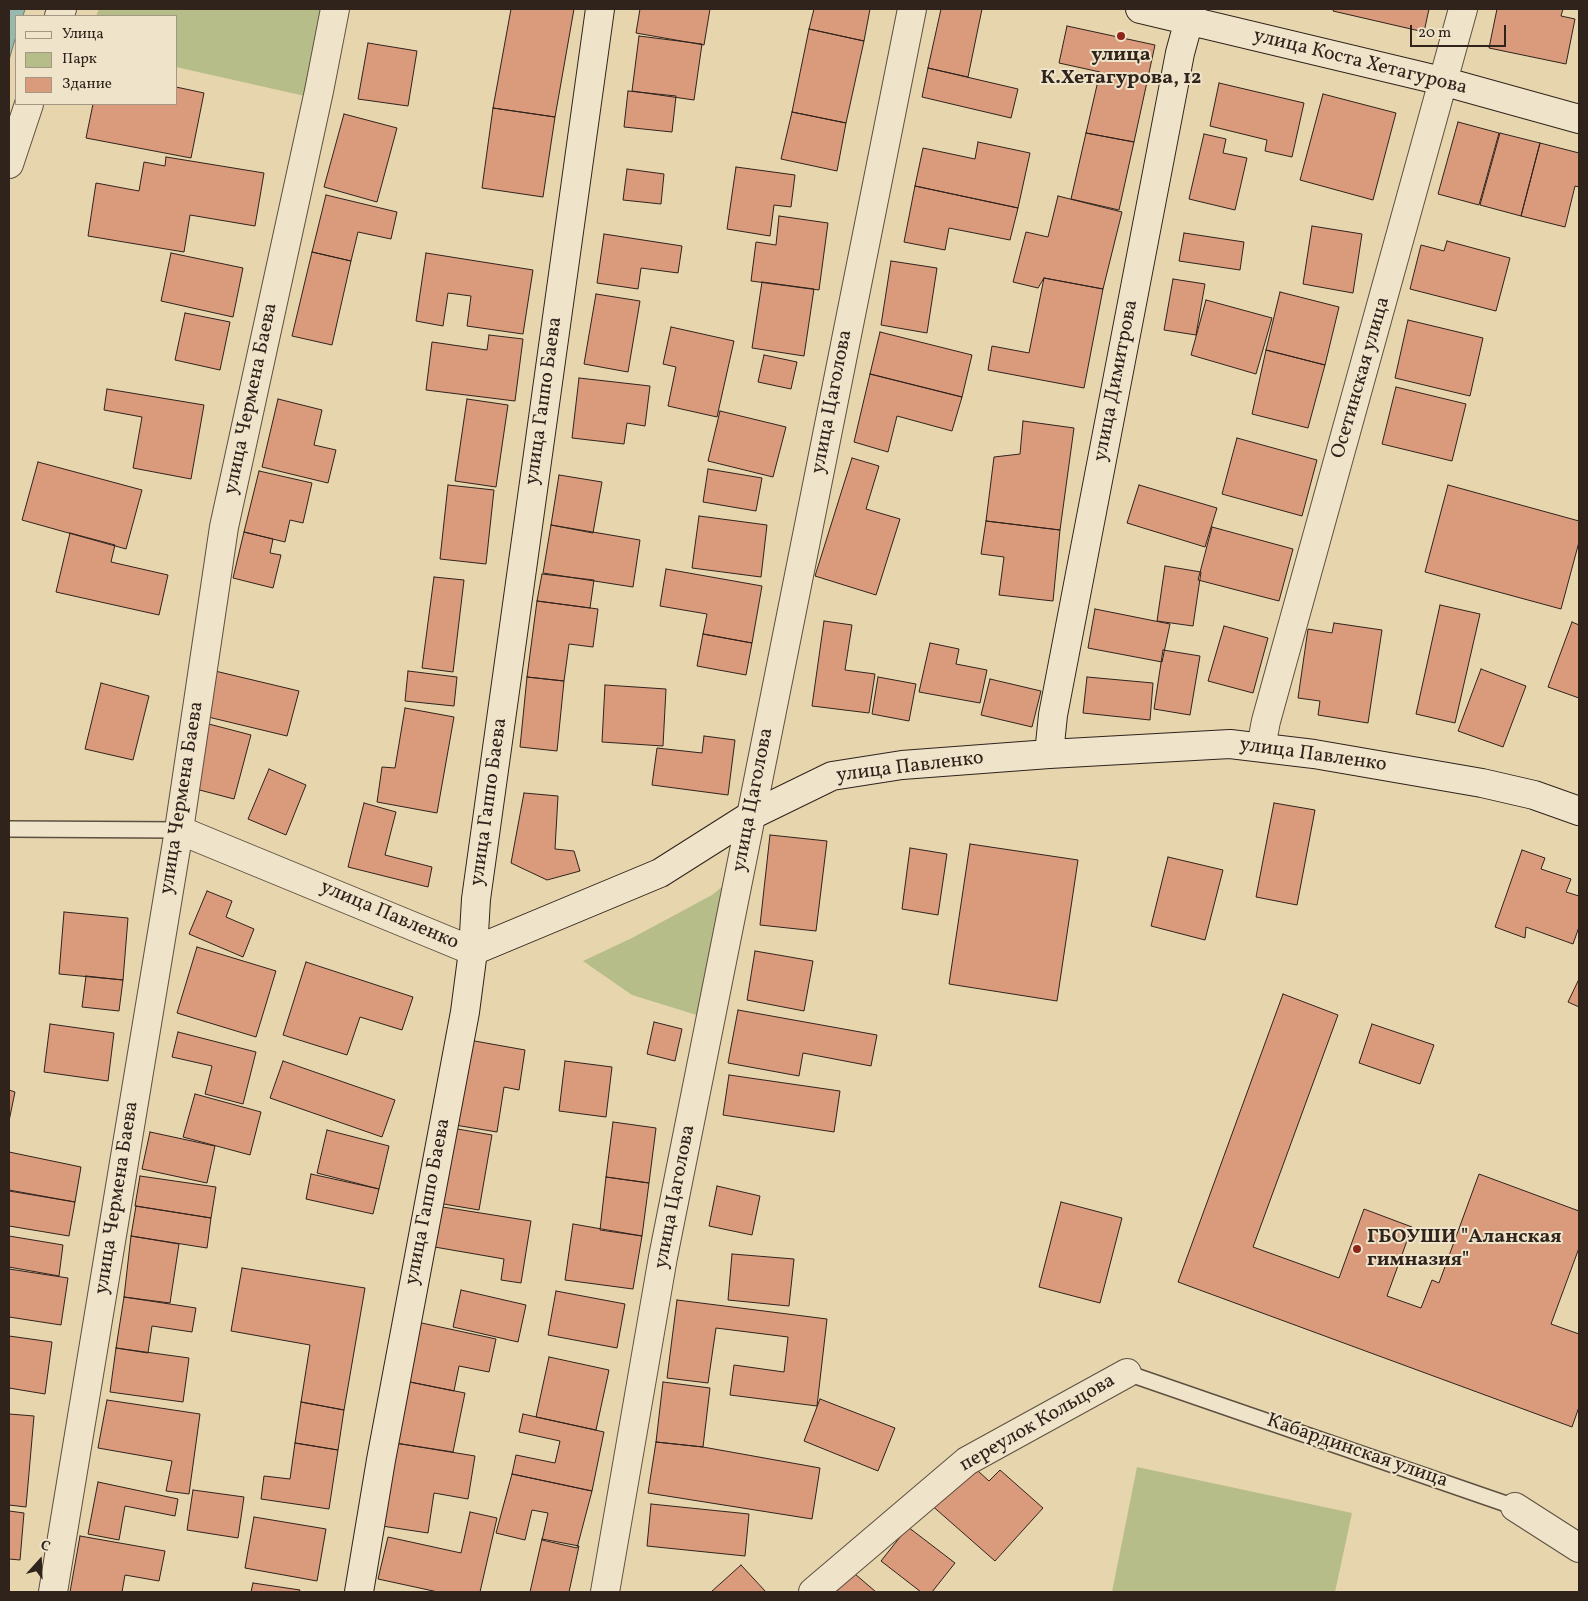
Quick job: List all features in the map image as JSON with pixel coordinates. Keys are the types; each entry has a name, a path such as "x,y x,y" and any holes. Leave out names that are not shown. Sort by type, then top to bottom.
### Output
{"street":[{"name":"улица Чермена Баева","path":"53,1592 179,830 224,527 319,91 335,9"},
{"name":"улица Гаппо Баева","path":"359,1592 381,1460 465,1012 473,951 476,898 600,9"},
{"name":"улица Цаголова","path":"605,1592 663,1257 912,9"},
{"name":"улица Коста Хетагурова","path":"1140,9 1190,15 1579,118"},
{"name":"Осетинская улица","path":"1261,747 1266,721 1436,112 1442,82 1464,9"},
{"name":"улица Димитрова","path":"1049,754 1061,676 1180,53 1190,15"},
{"path":"9,164 29,105"},
{"name":"улица Павленко","path":"179,830 473,951 660,873 750,816 832,776 902,765 1049,754 1230,744 1261,747 1482,783 1534,794 1579,811"},
{"name":"переулок Кольцова","path":"813,1592 967,1461 1127,1373"},
{"name":"Кабардинская улица","path":"1516,1507 1579,1548"}],"lane":[{"path":"9,829 179,830"},
{"name":"Кабардинская улица","path":"1127,1373 1516,1507"}],"green space":[{"path":"99,9 322,9 305,96 178,67 178,15 96,15"},
{"path":"740,872 700,1016 632,995 583,961 632,938 712,895"},
{"path":"1137,1467 1352,1513 1335,1592 1112,1592"}],"water":[{"path":"9,9 25,9 23,15 15,15 15,39 9,60"}],"building":[{"path":"511,9 574,9 555,117 493,108"},
{"path":"640,9 710,9 704,45 636,33"},
{"path":"814,9 870,9 864,41 809,29"},
{"path":"941,9 982,9 968,77 928,68"},
{"path":"1334,9 1429,9 1424,32 1333,11"},
{"path":"1497,9 1563,9 1561,16 1575,19 1566,64 1489,48"},
{"path":"1067,26 1155,45 1134,142 1086,133 1100,72 1059,63"},
{"path":"809,29 864,41 846,123 792,112"},
{"path":"639,36 702,44 694,100 632,91"},
{"path":"368,43 417,51 408,106 358,99"},
{"path":"928,68 1018,89 1011,118 922,97"},
{"path":"1219,83 1304,103 1292,157 1265,151 1267,140 1210,126"},
{"path":"178,87 204,93 191,158 86,138 93,105 178,105"},
{"path":"628,91 676,96 672,132 624,127"},
{"path":"1323,94 1396,113 1373,200 1300,180"},
{"path":"493,108 555,117 543,197 482,188"},
{"path":"792,112 846,123 837,171 781,159"},
{"path":"344,114 397,128 377,202 324,187"},
{"path":"1458,122 1499,133 1479,205 1438,194"},
{"path":"1086,133 1134,142 1119,210 1071,199"},
{"path":"1500,133 1540,143 1521,216 1480,205"},
{"path":"1204,134 1226,139 1223,153 1247,158 1235,210 1189,199"},
{"path":"978,142 1030,153 1018,208 915,186 923,148 975,159"},
{"path":"1540,143 1579,153 1579,187 1575,186 1565,227 1521,216"},
{"path":"166,157 264,173 255,226 190,215 184,252 88,236 96,183 139,191 144,162 165,166"},
{"path":"736,167 795,175 791,207 774,205 770,236 727,229"},
{"path":"627,169 664,174 661,204 623,200"},
{"path":"915,186 1018,208 1010,240 949,228 945,250 904,242"},
{"path":"326,195 397,212 391,239 358,232 351,261 312,252"},
{"path":"1058,196 1122,212 1103,289 1044,278 1038,288 1013,282 1026,232 1048,237"},
{"path":"779,216 828,223 819,290 751,281 756,242 776,245"},
{"path":"1312,226 1362,234 1353,293 1303,284"},
{"path":"1184,233 1244,242 1240,270 1179,261"},
{"path":"604,234 682,246 678,273 641,268 638,289 597,283"},
{"path":"1447,241 1510,258 1496,311 1410,289 1421,245 1444,251"},
{"path":"312,252 351,261 332,345 292,336"},
{"path":"171,253 243,268 233,317 161,301"},
{"path":"426,253 533,270 523,334 467,326 471,296 448,293 443,326 416,321"},
{"path":"891,261 937,268 927,333 881,325"},
{"path":"1044,278 1103,289 1084,388 988,370 992,346 1029,353"},
{"path":"1173,279 1205,284 1196,335 1164,330"},
{"path":"762,282 814,289 804,356 752,348"},
{"path":"1280,292 1339,307 1325,365 1266,350"},
{"path":"596,294 640,301 628,372 584,364"},
{"path":"1206,300 1272,318 1256,374 1191,355"},
{"path":"185,313 230,322 220,370 175,360"},
{"path":"1408,320 1483,338 1470,396 1395,378"},
{"path":"671,327 734,341 717,417 668,406 676,367 663,364"},
{"path":"880,332 972,355 962,397 870,374"},
{"path":"489,335 523,339 515,401 426,390 432,342 487,350"},
{"path":"1266,350 1325,365 1308,428 1252,414"},
{"path":"764,355 797,362 791,389 758,382"},
{"path":"870,374 962,397 952,431 897,416 888,452 854,442"},
{"path":"579,378 650,386 645,426 627,423 624,444 572,438"},
{"path":"1396,387 1466,404 1452,461 1382,444"},
{"path":"107,389 204,405 191,479 133,468 142,417 104,410"},
{"path":"278,399 322,410 314,445 336,450 328,483 262,467"},
{"path":"467,399 508,405 496,487 455,481"},
{"path":"720,411 786,427 773,477 708,461"},
{"path":"1023,421 1074,428 1060,530 986,521 994,457 1020,454"},
{"path":"1237,438 1317,460 1302,516 1222,494"},
{"path":"852,458 879,466 866,509 900,519 876,595 815,576"},
{"path":"38,462 142,490 126,549 22,520"},
{"path":"708,469 762,478 756,511 703,502"},
{"path":"259,471 312,483 303,523 290,520 285,542 244,532"},
{"path":"559,475 602,482 593,533 551,525"},
{"path":"448,485 494,490 486,564 440,559"},
{"path":"1139,485 1217,508 1205,547 1127,523"},
{"path":"1448,485 1579,521 1579,542 1561,609 1425,572"},
{"path":"699,516 767,525 761,577 692,568"},
{"path":"986,521 1060,530 1053,601 999,595 1004,557 981,554"},
{"path":"551,525 640,540 633,587 543,573"},
{"path":"1212,527 1293,549 1279,601 1198,580"},
{"path":"244,532 273,539 270,553 281,555 273,588 233,578"},
{"path":"70,533 115,545 111,562 168,575 159,615 56,592"},
{"path":"1165,566 1201,572 1193,626 1157,621"},
{"path":"666,569 762,586 752,643 703,634 707,614 660,606"},
{"path":"542,574 594,580 590,608 537,601"},
{"path":"434,577 464,580 453,672 422,668"},
{"path":"537,601 598,609 593,647 569,644 564,681 527,677"},
{"path":"1440,605 1480,614 1455,723 1416,714"},
{"path":"1095,609 1170,624 1162,662 1088,648"},
{"path":"824,621 852,625 845,670 875,674 869,713 812,706"},
{"path":"1572,622 1579,625 1579,698 1548,687"},
{"path":"1334,623 1382,630 1368,723 1318,715 1320,701 1298,698 1308,629 1332,633"},
{"path":"1224,626 1268,638 1253,693 1208,681"},
{"path":"703,634 752,643 746,675 697,666"},
{"path":"930,643 959,649 956,664 987,670 980,703 919,692"},
{"path":"1163,650 1200,656 1190,715 1154,709"},
{"path":"1481,669 1526,686 1503,747 1458,731"},
{"path":"215,671 299,691 287,736 204,716"},
{"path":"408,671 457,677 454,706 405,701"},
{"path":"527,677 564,681 557,751 520,747"},
{"path":"878,677 916,684 909,721 872,714"},
{"path":"1087,677 1153,683 1150,720 1083,713"},
{"path":"990,679 1041,691 1032,727 981,715"},
{"path":"101,683 149,696 133,760 85,749"},
{"path":"605,685 666,689 663,746 602,742"},
{"path":"405,708 454,717 437,813 377,802 382,767 395,768"},
{"path":"205,723 251,735 234,799 188,787"},
{"path":"704,736 735,740 728,795 652,785 657,748 702,753"},
{"path":"269,769 306,785 286,835 248,819"},
{"path":"524,793 558,796 555,849 574,851 580,871 547,880 511,863"},
{"path":"364,803 396,812 385,855 432,867 428,887 348,867"},
{"path":"1274,803 1315,810 1297,905 1256,897"},
{"path":"770,835 827,841 816,931 760,925"},
{"path":"970,844 1078,860 1057,1001 949,984"},
{"path":"910,848 947,854 938,915 902,909"},
{"path":"1522,850 1545,858 1541,869 1571,879 1566,892 1579,896 1579,927 1573,944 1526,927 1525,938 1495,927"},
{"path":"1168,857 1223,870 1205,940 1151,926"},
{"path":"207,891 232,901 226,917 254,929 243,957 189,934"},
{"path":"64,912 128,918 123,980 59,974"},
{"path":"197,947 276,971 256,1037 177,1013"},
{"path":"755,951 813,961 804,1011 747,1000"},
{"path":"306,962 413,997 402,1030 360,1017 347,1055 283,1035"},
{"path":"86,976 123,980 119,1011 82,1007"},
{"path":"1579,979 1579,1007 1568,1002"},
{"name":"ГБОУШИ \"Аланская гимназия\"","path":"1283,994 1338,1015 1253,1247 1339,1278 1364,1209 1412,1227 1387,1296 1421,1308 1432,1280 1439,1283 1479,1174 1579,1211 1579,1248 1551,1324 1579,1334 1579,1407 1572,1427 1178,1282"},
{"path":"738,1010 877,1035 871,1066 803,1053 799,1076 728,1063"},
{"path":"654,1022 682,1029 675,1061 647,1054"},
{"path":"50,1024 114,1033 108,1081 44,1072"},
{"path":"1372,1024 1434,1045 1420,1084 1359,1063"},
{"path":"178,1032 256,1052 243,1104 205,1094 212,1066 172,1057"},
{"path":"469,1040 525,1050 519,1090 504,1087 497,1132 455,1125"},
{"path":"283,1061 395,1100 382,1137 270,1098"},
{"path":"565,1061 612,1067 606,1117 559,1111"},
{"path":"729,1075 840,1091 834,1132 723,1115"},
{"path":"9,1090 15,1092 9,1121"},
{"path":"195,1094 261,1112 250,1155 183,1137"},
{"path":"613,1122 656,1128 649,1183 606,1177"},
{"path":"446,1127 492,1135 479,1210 432,1202"},
{"path":"327,1130 389,1146 379,1189 317,1173"},
{"path":"150,1132 215,1146 207,1183 142,1169"},
{"path":"9,1152 81,1167 75,1202 9,1190"},
{"path":"311,1174 379,1189 373,1214 306,1199"},
{"path":"140,1176 216,1187 211,1218 135,1206"},
{"path":"606,1177 649,1183 642,1236 600,1230"},
{"path":"717,1186 760,1196 752,1235 709,1226"},
{"path":"9,1191 75,1202 69,1236 9,1226"},
{"path":"1061,1202 1122,1218 1100,1303 1039,1287"},
{"path":"430,1205 531,1221 521,1283 501,1280 504,1259 423,1245"},
{"path":"136,1206 211,1218 207,1248 131,1236"},
{"path":"573,1224 642,1236 633,1289 565,1280"},
{"path":"9,1236 63,1245 59,1276 9,1267"},
{"path":"131,1236 179,1244 170,1303 124,1297"},
{"path":"732,1254 794,1259 789,1306 728,1300"},
{"path":"242,1268 365,1288 344,1410 301,1402 310,1345 231,1331"},
{"path":"9,1269 68,1278 61,1325 9,1317"},
{"path":"461,1290 526,1305 518,1342 453,1327"},
{"path":"556,1291 625,1304 617,1348 548,1335"},
{"path":"124,1297 196,1308 192,1332 152,1326 148,1353 116,1348"},
{"path":"677,1300 827,1319 817,1406 730,1395 734,1365 784,1372 788,1337 716,1328 708,1383 667,1378"},
{"path":"417,1322 496,1339 489,1372 459,1366 454,1391 405,1381"},
{"path":"9,1336 52,1342 45,1394 9,1388"},
{"path":"116,1348 189,1358 183,1402 110,1392"},
{"path":"549,1357 609,1370 596,1430 536,1417"},
{"path":"405,1381 465,1393 453,1452 395,1443"},
{"path":"663,1382 710,1388 703,1447 656,1442"},
{"path":"820,1399 895,1428 878,1471 804,1441"},
{"path":"107,1400 200,1414 189,1494 166,1491 172,1461 98,1448"},
{"path":"301,1402 344,1410 338,1450 295,1443"},
{"path":"9,1414 34,1416 26,1507 9,1505"},
{"path":"523,1414 604,1432 592,1491 512,1474 516,1455 555,1463 560,1441 519,1432"},
{"path":"656,1442 703,1447 820,1468 812,1519 648,1493"},
{"path":"295,1443 338,1450 329,1509 261,1499 264,1476 290,1479"},
{"path":"395,1443 475,1456 468,1499 434,1493 428,1533 382,1526"},
{"path":"967,1461 989,1481 1000,1470 1043,1508 995,1561 929,1503"},
{"path":"512,1474 592,1491 577,1548 542,1540 548,1513 532,1510 525,1540 496,1533"},
{"path":"98,1482 178,1499 175,1516 125,1506 119,1540 88,1534"},
{"path":"193,1490 244,1497 238,1538 187,1530"},
{"path":"651,1504 749,1514 745,1556 647,1546"},
{"path":"9,1511 24,1513 20,1560 9,1559"},
{"path":"470,1512 497,1518 480,1592 438,1592 378,1579 388,1537 461,1553"},
{"path":"254,1517 326,1529 317,1581 245,1568"},
{"path":"908,1527 955,1563 932,1592 921,1592 881,1561"},
{"path":"80,1536 165,1551 159,1581 125,1575 122,1592 70,1592"},
{"path":"542,1539 579,1546 569,1592 530,1592"},
{"path":"741,1565 766,1592 711,1592"},
{"path":"848,1568 876,1592 827,1592"},
{"path":"253,1583 300,1590 299,1592 251,1592"}],"place":[{"name":"улица К.Хетагурова, 12","path":"1121,36"},
{"name":"ГБОУШИ \"Аланская гимназия\"","path":"1357,1249"}]}
